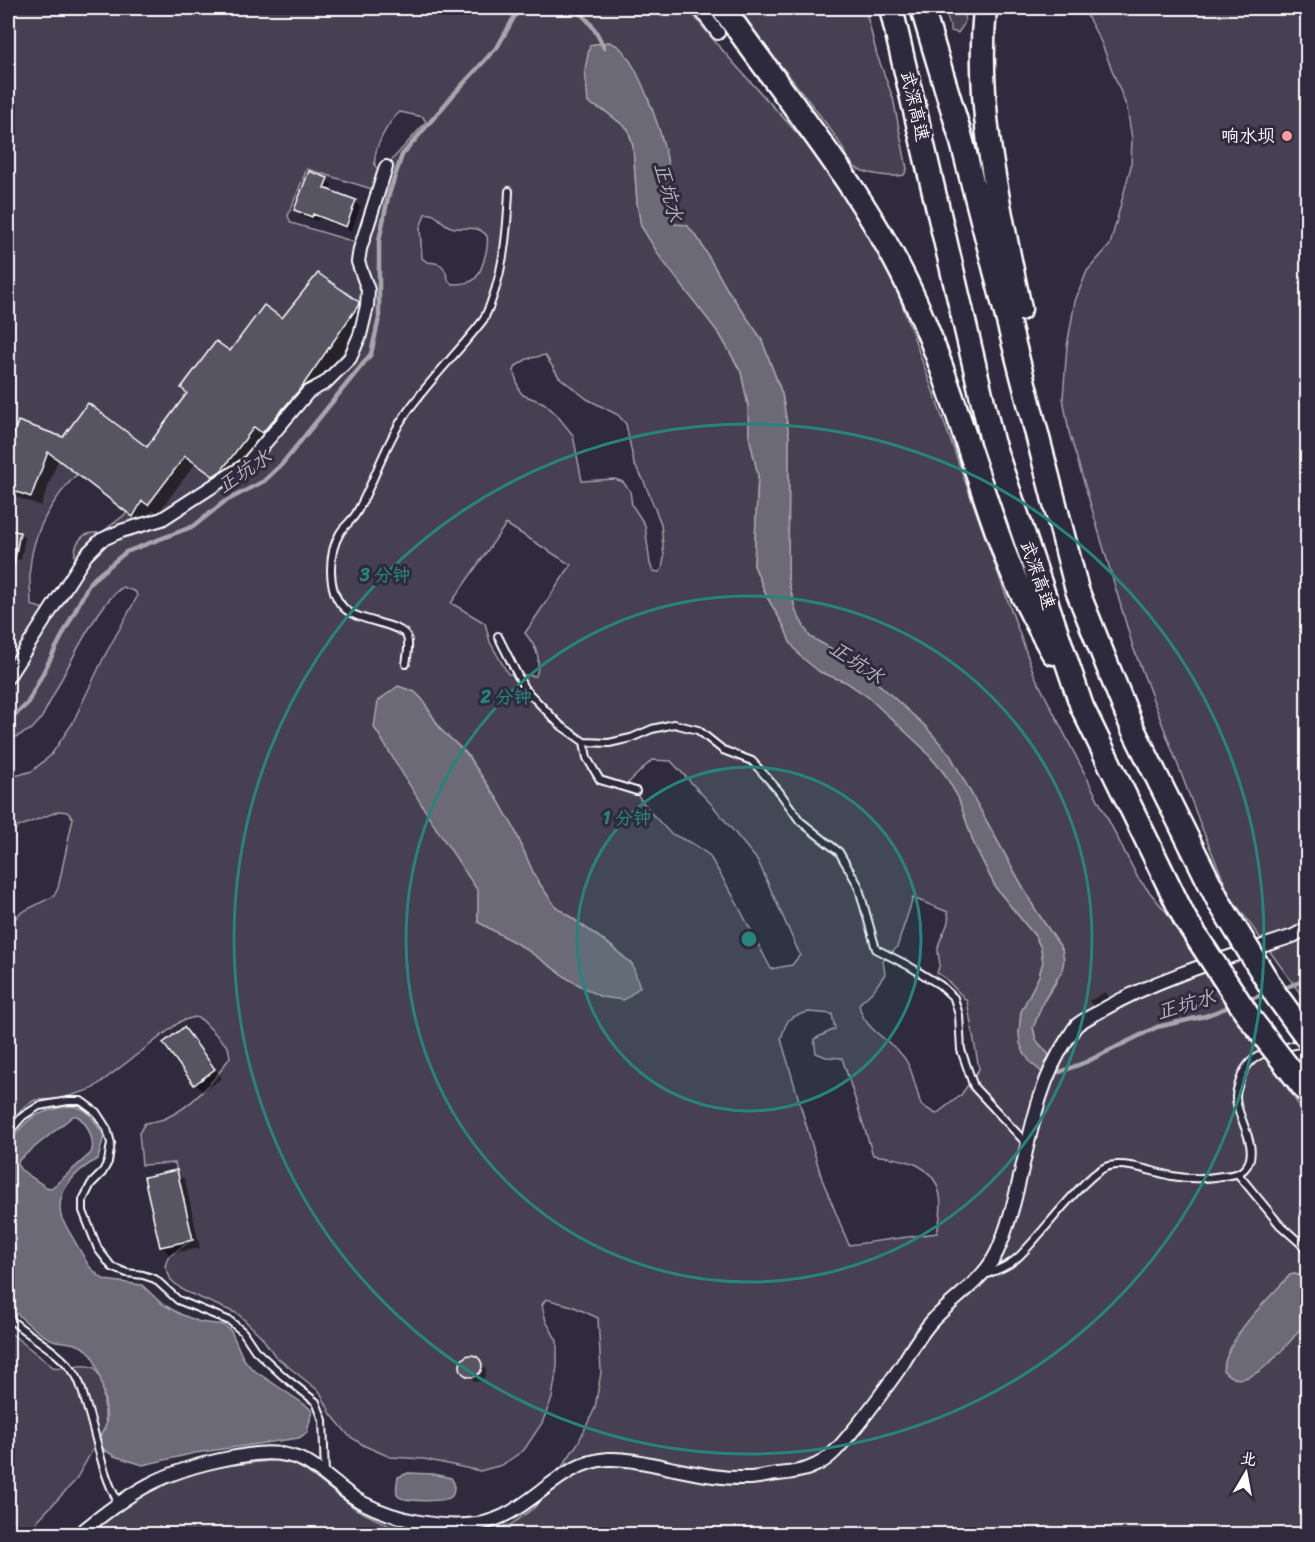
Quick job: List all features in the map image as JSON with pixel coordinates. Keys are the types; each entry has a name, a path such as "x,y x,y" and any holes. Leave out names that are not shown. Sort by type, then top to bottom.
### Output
{"highway":[{"path":"723,8 846,178 902,274 947,381 1009,564 1026,604 1082,707"},
{"name":"武深高速","path":"891,8 992,441 1082,707 1185,919 1249,1017 1308,1093"},
{"name":"武深高速","path":"922,8 962,138 1077,590 1132,727 1219,902 1276,995 1308,1040"},
{"path":"985,8 981,61 984,112 994,179 1077,590"}],"street":[{"path":"699,8 718,33"},
{"path":"8,677 86,555 101,540 162,519 246,464 308,392 325,383 350,358 360,335 367,306 368,290 358,262 360,249 386,167"},
{"path":"79,1534 118,1502 158,1479 187,1467 270,1452 291,1455 308,1463 362,1503 392,1515 430,1523 454,1525 478,1524 503,1517 534,1498 565,1473 588,1462 608,1459 631,1460 716,1477 747,1478 790,1473 818,1465 839,1448 876,1403 930,1322 980,1277 998,1251 1010,1218 1040,1102 1055,1059 1078,1025 1117,1001 1185,973 1293,936 1308,928"}],"lane":[{"path":"406,664 408,645 405,633 399,629 361,618 343,609 331,577 334,548 340,533 356,514 402,419 484,320 503,261 509,191"},
{"path":"498,636 524,688 560,725 584,742 609,743 674,724 698,730 723,750 752,761 778,790 800,821 839,852 858,885 876,949 940,985 954,998 959,1015 961,1050 974,1087 1028,1145"},
{"path":"584,742 587,758 600,780 636,791"},
{"path":"980,1277 1016,1259 1055,1215 1096,1174 1108,1166 1124,1166 1175,1177 1209,1178 1238,1174 1247,1166 1250,1154 1249,1140 1236,1097 1245,1068 1259,1055 1308,1040"},
{"path":"8,1133 23,1116 39,1106 81,1101 96,1112 107,1129 111,1143 108,1162 91,1184 83,1200 84,1211 98,1248 112,1267 155,1279 178,1300 230,1321 243,1332 255,1350 283,1377 316,1402 323,1420 325,1476"},
{"path":"1238,1174 1280,1224 1308,1250"},
{"path":"8,1317 16,1326 50,1348 76,1374 109,1484 118,1502"}],"shaded area":[{"path":"8,8 688,8 829,172 889,268 1034,674 1138,878 1177,925 1307,1117 1307,1278 1295,1274 1290,1275 1238,1334 1270,1363 1307,1319 1307,1534 87,1534 140,1494 173,1478 216,1468 277,1460 290,1462 306,1471 356,1509 388,1525 409,1531 432,1533 482,1531 510,1525 535,1507 578,1443 595,1408 601,1372 598,1318 572,1306 546,1299 542,1305 546,1321 557,1341 557,1367 552,1398 542,1423 524,1450 502,1465 480,1471 424,1459 390,1457 349,1436 331,1414 320,1392 275,1356 261,1336 238,1314 184,1291 171,1280 165,1266 168,1257 193,1239 175,1163 142,1165 139,1133 145,1123 165,1118 195,1099 230,1057 228,1047 202,1020 195,1017 181,1021 92,1089 60,1099 35,1100 24,1107 8,1125 8,926 20,913 54,896 58,888 73,818 67,812 59,811 8,831 8,778 32,771 51,755 72,724 104,657 137,597 136,592 123,587 112,596 90,628 41,719 32,729 8,741","holes":["609,42 670,172 668,212 675,224 699,240 727,289 761,338 782,394 789,436 788,580 796,612 810,637 851,659 925,726 950,755 1035,909 1062,949 1057,981 1043,1002 1033,1028 1036,1040 1049,1055 1019,1033 1021,1012 1039,976 1043,962 1041,948 1035,936 996,888 974,844 958,797 944,773 923,748 868,697 846,682 820,672 790,642 784,626 767,597 754,565 758,475 749,436 748,405 741,372 720,335 641,226 633,146 628,129 605,111 588,102 590,45","400,112 423,117 426,122 389,163 378,168 375,166 376,152 391,122","307,169 372,189 355,242 291,223 288,216","425,214 436,216 451,227 475,228 487,236 482,267 476,278 470,282 453,284 449,282 441,265 427,262 422,258 420,228","545,355 559,377 587,399 618,415 626,424 634,464 643,479 661,524 664,557 662,569 659,572 653,571 650,564 645,525 632,505 630,491 623,482 615,479 582,481 573,435 544,403 523,395 519,390 514,371 516,366 527,359","77,474 127,513 101,533 93,533 81,538 75,550 78,572 71,582 63,578 47,610 31,605 30,573 35,542 52,506","506,524 571,565 525,633 537,653 536,676 508,674 490,642 485,623 451,603","422,699 441,730 466,753 498,800 514,828 535,877 555,906 608,943 632,964 570,980 523,947 478,922 479,891 436,828","652,760 671,761 713,806 758,861 800,955 792,965 771,969 709,855 670,833 628,783","913,898 948,912 948,922 938,949 940,962 937,973 945,978 967,1001 979,1069 961,1095 936,1114 921,1105 912,1074 903,1056 873,1029 862,1014 859,1004 873,991 885,974 883,961 897,947","809,1012 832,1014 835,1029 814,1039 816,1053 826,1057 842,1058 873,1155 914,1164 934,1179 941,1205 937,1233 849,1245 822,1179 781,1039 792,1017"]},
{"path":"737,8 865,8 877,55 893,98 907,169 904,175 879,175 855,167 838,140"},
{"path":"945,8 967,8 964,24 958,33 951,31"},
{"path":"1083,8 1307,8 1307,1003 1230,896 1133,647 1069,432 1063,398 1067,346 1075,301 1087,271 1110,245 1131,166 1132,139 1127,108 1101,42"},
{"path":"609,42 620,48 629,59 651,106 667,157 670,178 668,202 671,216 675,224 687,225 699,240 727,289 761,338 782,394 789,436 788,580 796,612 810,637 851,659 925,726 950,755 1035,909 1062,949 1064,960 1062,971 1043,1002 1033,1028 1036,1040 1049,1055 1043,1073 1031,1063 1024,1053 1019,1033 1021,1012 1039,976 1043,962 1041,948 1035,936 996,888 974,844 958,797 944,773 923,748 868,697 846,682 820,672 800,656 790,642 784,626 767,597 754,565 758,475 749,436 748,405 741,372 720,335 660,257 641,226 633,146 628,129 605,111 588,103 585,69 590,45"},
{"path":"398,686 415,692 422,699 441,730 466,753 498,800 514,828 535,877 555,906 632,964 640,987 624,1000 601,997 570,980 523,947 478,922 478,891 374,727 378,701"},
{"path":"68,1106 81,1108 94,1119 104,1136 98,1159 82,1169 68,1183 61,1200 62,1219 89,1266 105,1280 142,1285 161,1303 180,1314 200,1322 224,1325 231,1331 243,1358 252,1369 312,1411 307,1433 299,1438 195,1453 143,1465 114,1456 100,1447 97,1440 105,1426 106,1407 99,1373 91,1355 87,1350 72,1343 56,1341 44,1336 8,1305 8,1143 33,1117","holes":["73,1116 77,1116 90,1133 91,1153 51,1188 20,1169 19,1160"]},
{"path":"1295,1274 1307,1278 1309,1305 1306,1322 1279,1354 1261,1370 1241,1379 1231,1377 1223,1370 1233,1343 1260,1307 1290,1275"},
{"path":"8,1331 53,1367 90,1366 95,1368 102,1381 106,1426 75,1481 37,1521 36,1534 8,1534"},
{"path":"408,1473 433,1474 451,1478 454,1483 453,1494 447,1499 401,1498 398,1496 396,1487 398,1477"}],"building":[{"path":"309,171 328,178 324,188 356,200 346,227 313,214 312,217 294,210"},
{"path":"318,273 359,302 358,306 301,388 262,433 254,427 222,470 213,476 185,456 148,505 142,501 133,517 48,452 31,497 8,489 8,452 18,421 63,437 88,403 147,447 187,393 181,388 216,341 230,351 264,305 282,318"},
{"path":"8,530 20,532 13,569 8,568"},
{"path":"184,1027 215,1069 194,1085 163,1043"},
{"path":"177,1170 193,1240 160,1247 144,1177"},
{"path":"471,1355 479,1358 482,1366 479,1374 471,1377 463,1374 460,1366 463,1358"}],"waterway":[{"name":"正坑水","path":"8,721 27,704 90,582 126,552 194,526 224,502 264,481 282,464 371,354 379,318 379,241 388,197 402,155 498,46 517,12 523,8"},
{"name":"正坑水","path":"568,8 585,18 604,48"},
{"name":"正坑水","path":"1279,990 1308,979"},
{"name":"正坑水","path":"1248,1000 1268,993"},
{"name":"正坑水","path":"1053,1068 1060,1072 1086,1062 1157,1027 1205,1016 1234,1005"}],"place":[{"name":"响水坝","path":"1287,136"}]}
